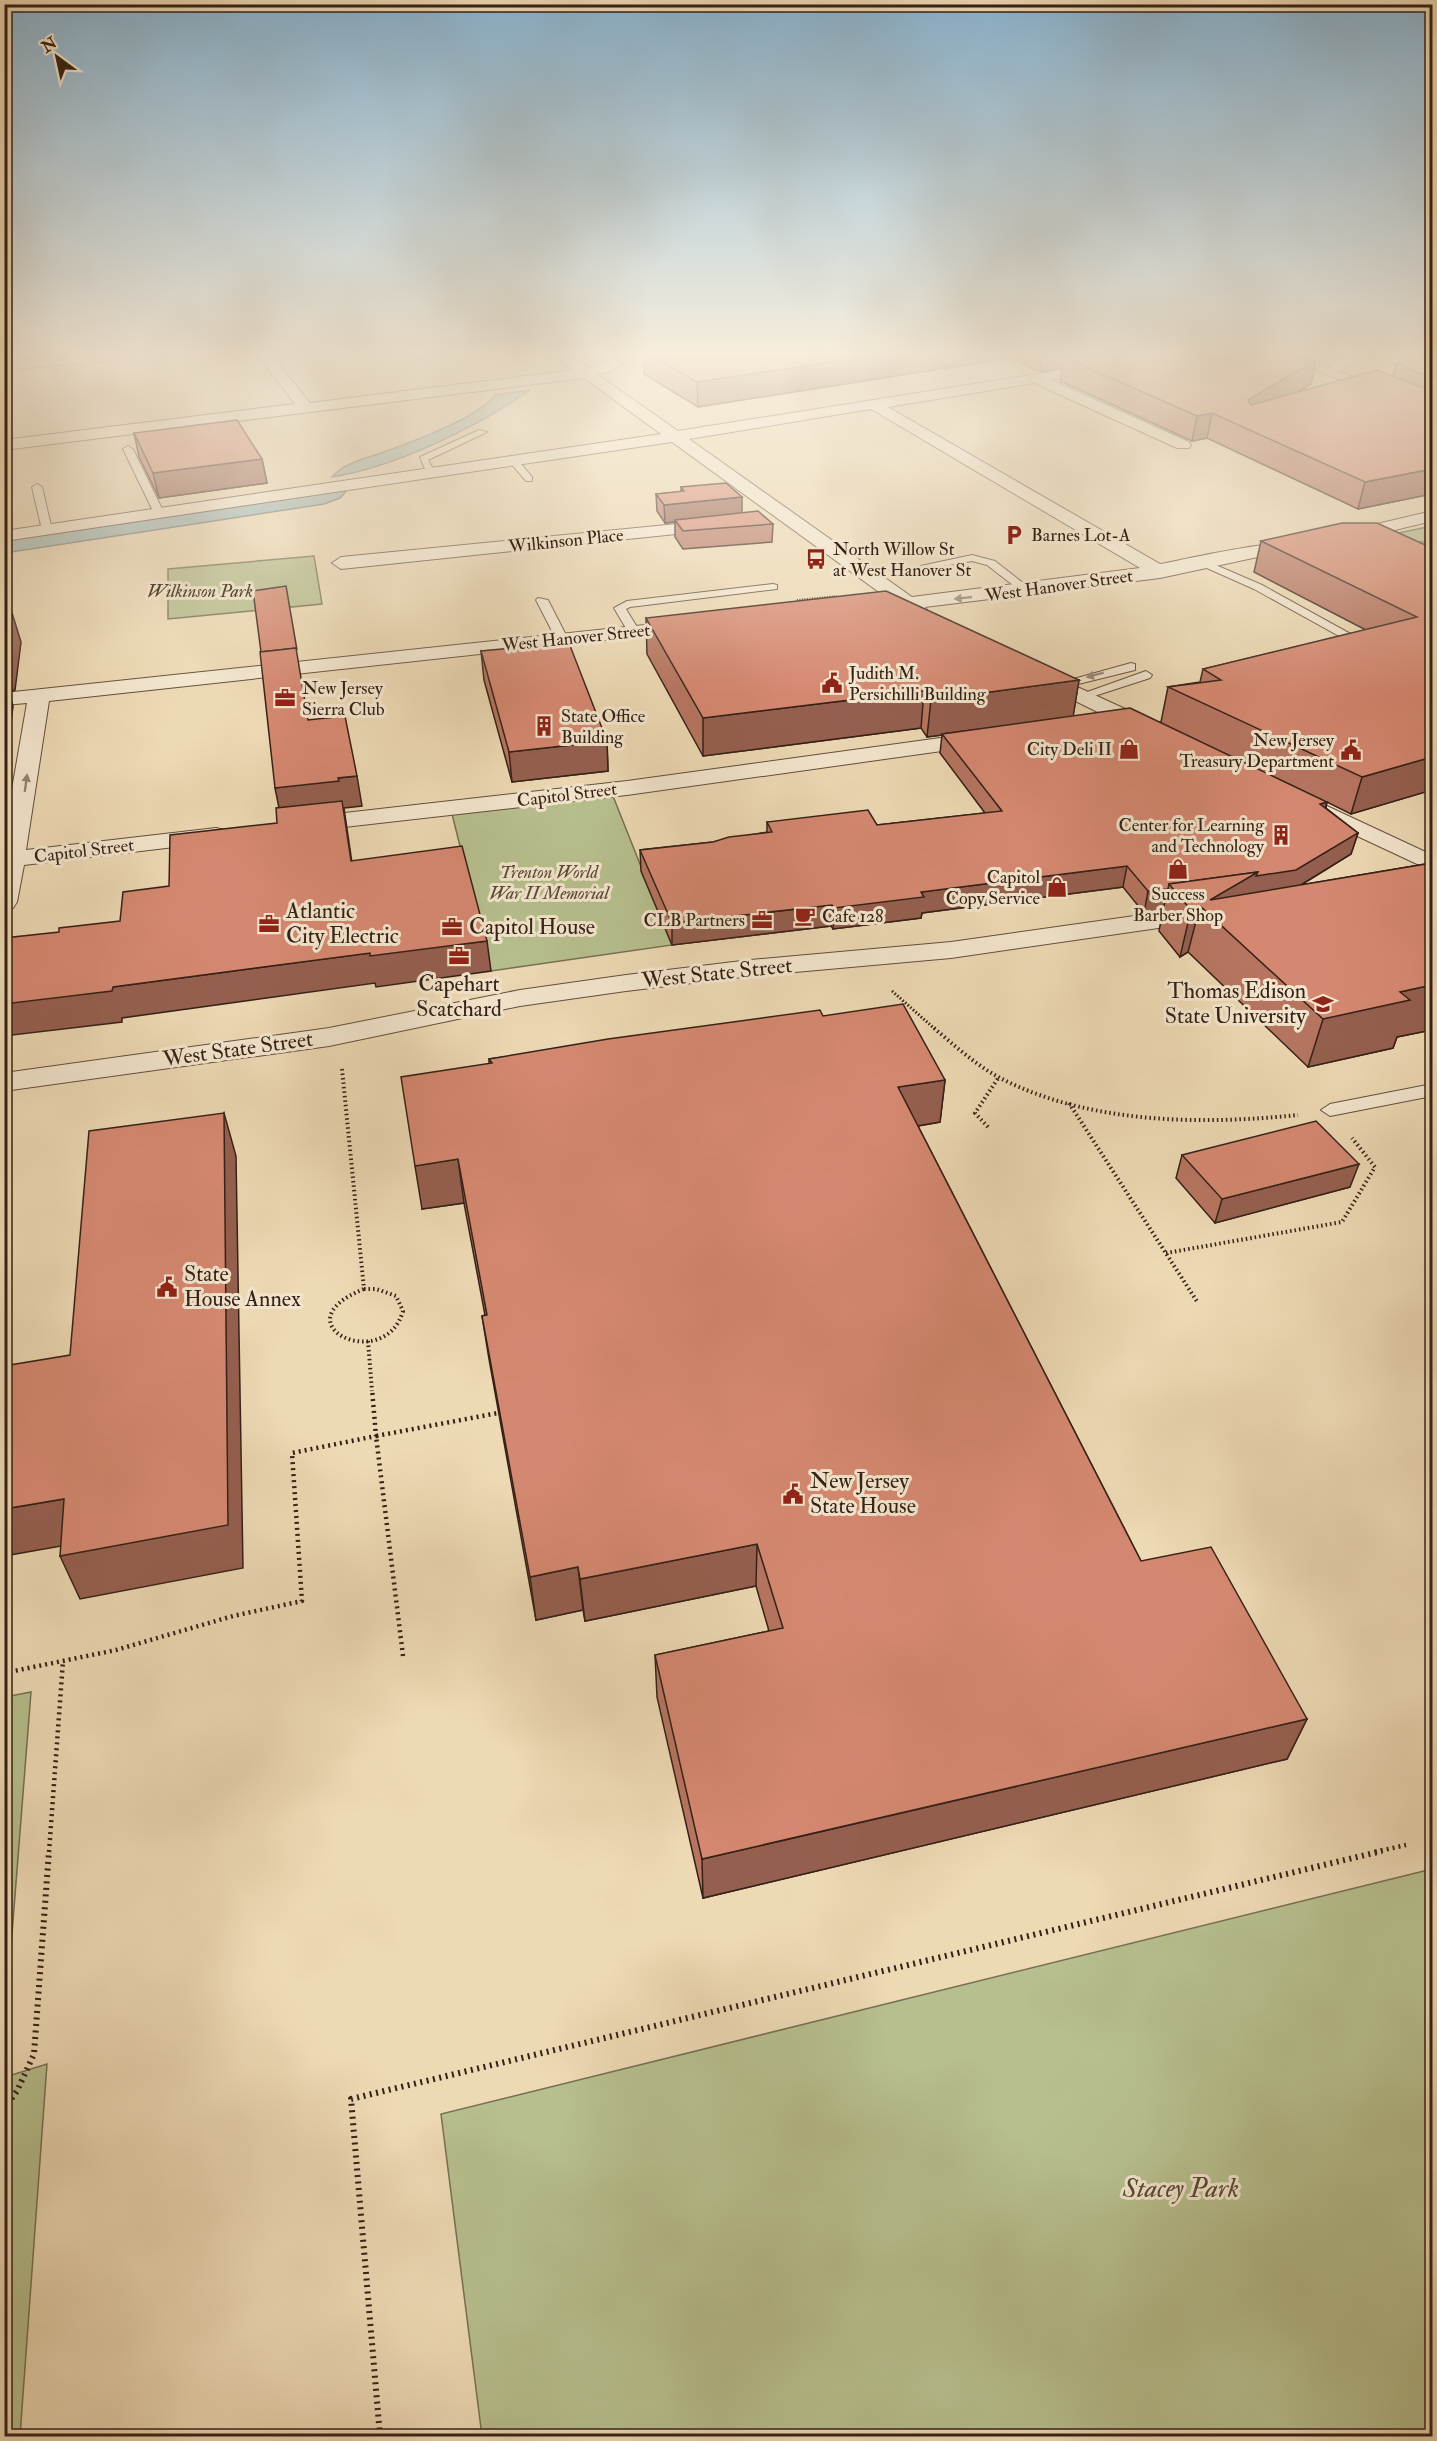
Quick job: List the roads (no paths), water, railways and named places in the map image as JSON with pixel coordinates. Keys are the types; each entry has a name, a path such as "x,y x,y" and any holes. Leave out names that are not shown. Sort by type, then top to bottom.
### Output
{"street":[{"path":"4,536 472,466"},
{"path":"715,466 933,621"},
{"path":"979,466 1160,572"},
{"path":"1325,547 1352,534 1432,516"},
{"path":"761,521 790,518"},
{"name":"Wilkinson Place","path":"341,563 740,523"},
{"name":"West Hanover Street","path":"847,610 1160,572 1267,550 1382,547"},
{"name":"West Hanover Street","path":"4,699 715,624"},
{"path":"1016,664 1170,738"},
{"path":"4,903 8,860 39,695"},
{"path":"1087,725 1128,718"},
{"name":"Capitol Street","path":"277,828 627,788 1010,735"},
{"path":"1284,793 1432,864"},
{"name":"Capitol Street","path":"8,860 243,832"},
{"name":"West State Street","path":"4,1082 328,1037 520,998 602,986 750,968 1012,943 1227,910"}],"lane":[{"path":"136,466 159,513"},
{"path":"427,466 430,472"},
{"path":"518,466 529,479"},
{"path":"37,488 47,530"},
{"path":"921,567 972,558 991,562 1026,590"},
{"path":"1204,562 1258,587 1378,652"},
{"path":"634,632 620,608 627,604 773,587"},
{"path":"542,600 561,639"},
{"path":"1058,685 1131,667"},
{"path":"1082,696 1146,675"},
{"path":"1330,1110 1432,1090"}],"water":[{"path":"347,466 376,466 332,477"},
{"path":"347,490 340,498 324,504 5,553 5,541"}],"place":[{"name":"Barnes Lot-A","path":"1014,535"},
{"name":"North Willow St at West Hanover St","path":"816,559"},
{"name":"Judith M. Persichilli Building","path":"832,683"},
{"name":"New Jersey Sierra Club","path":"285,698"},
{"name":"State Office Building","path":"544,726"},
{"name":"City Deli II","path":"1129,749"},
{"name":"New Jersey Treasury Department","path":"1351,750"},
{"name":"Center for Learning and Technology","path":"1281,835"},
{"name":"Success Barber Shop","path":"1178,869"},
{"name":"Capitol Copy Service","path":"1057,887"},
{"name":"Cafe 128","path":"805,916"},
{"name":"CLB Partners","path":"762,920"},
{"name":"Atlantic City Electric","path":"269,924"},
{"name":"Capitol House","path":"452,927"},
{"name":"Capehart Scatchard","path":"459,956"},
{"name":"Thomas Edison State University","path":"1323,1004"},
{"name":"State House Annex","path":"167,1287"},
{"name":"New Jersey State House","path":"793,1494"}],"park label":[{"name":"Wilkinson Park","path":"200,591"},
{"name":"Trenton World War II Memorial","path":"549,882"},
{"name":"Stacey Park","path":"1181,2188"}]}
